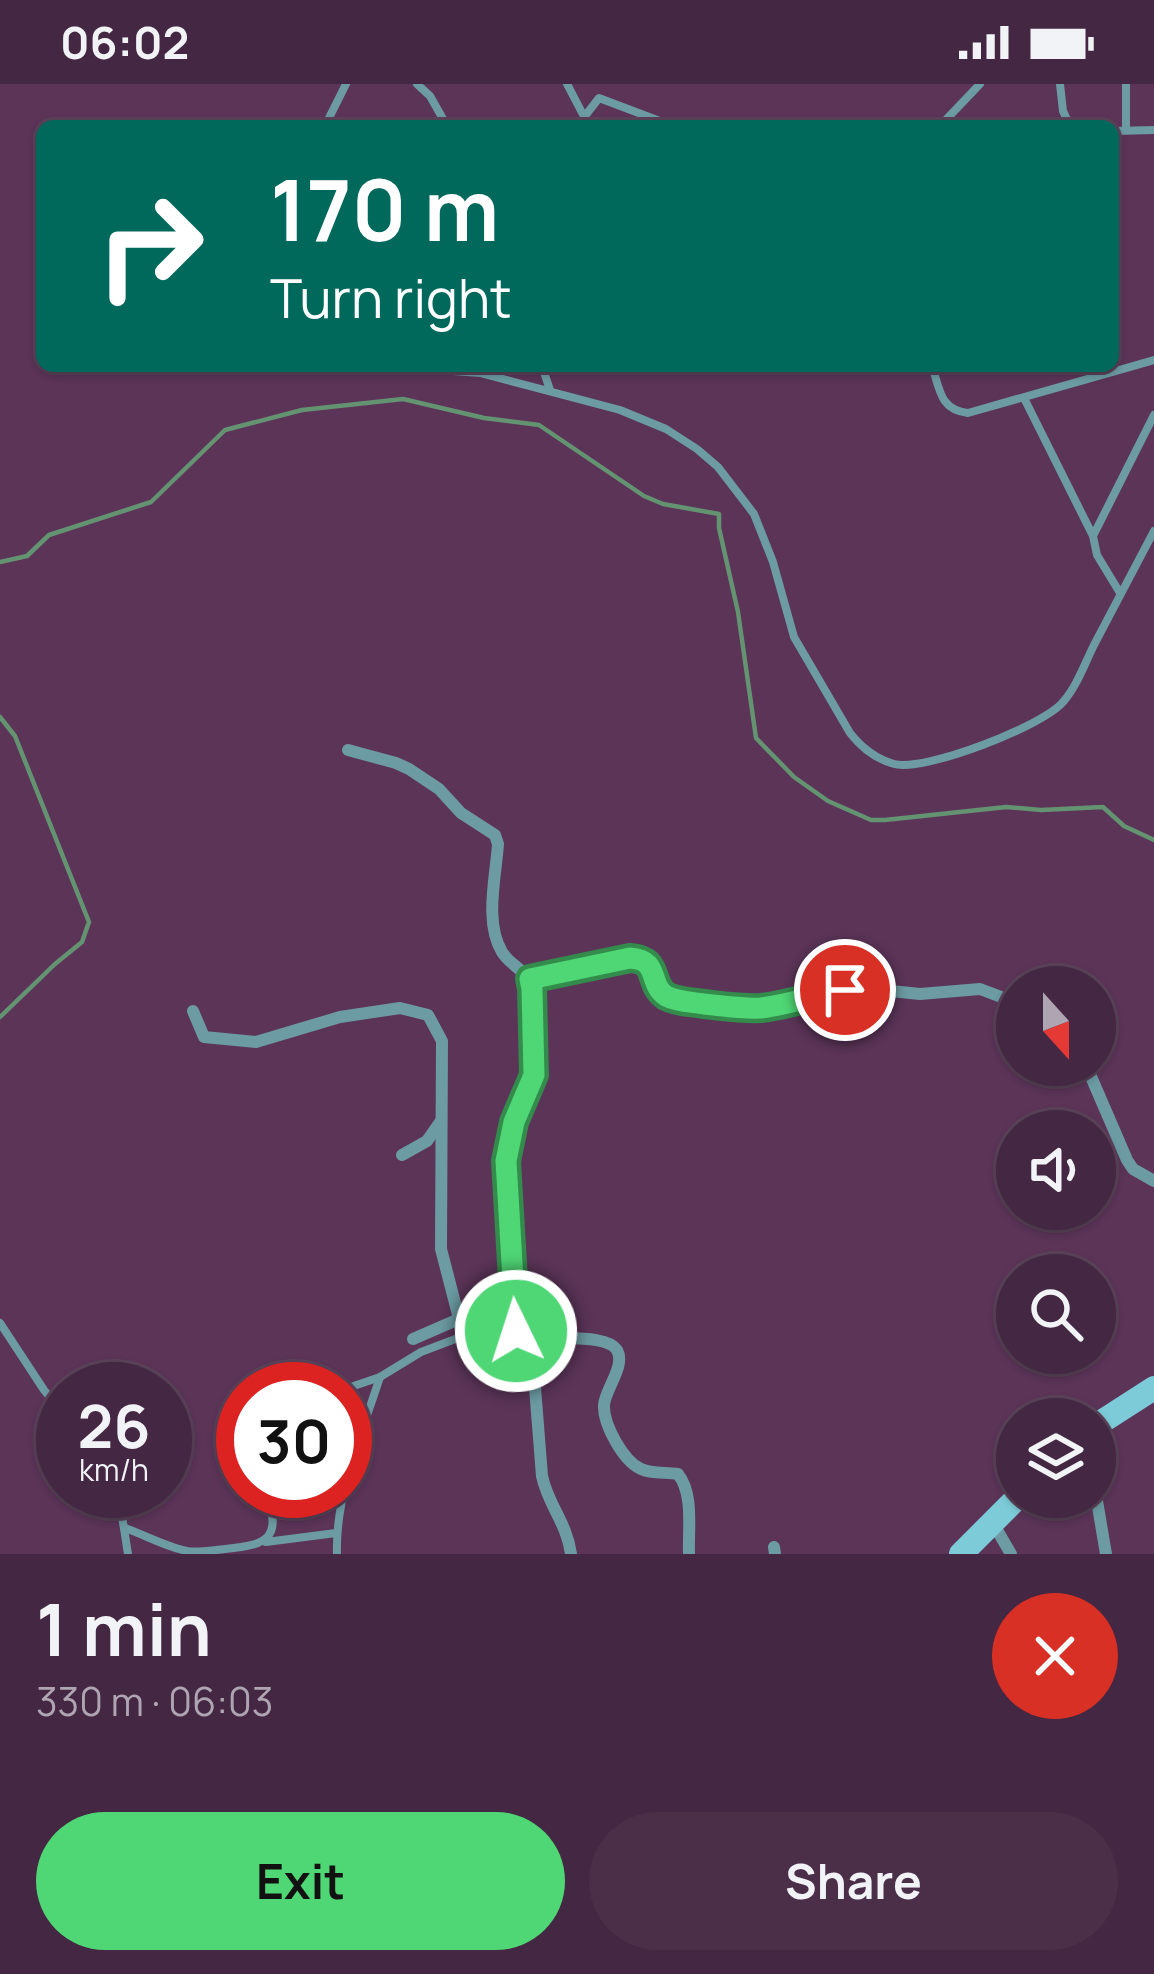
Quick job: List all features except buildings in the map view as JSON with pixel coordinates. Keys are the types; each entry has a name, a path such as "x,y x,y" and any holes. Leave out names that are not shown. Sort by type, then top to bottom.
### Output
{"street":[{"path":"348,750 409,769 495,835 498,844 494,930 506,959 522,969 532,989 534,1075 514,1122 506,1161 515,1324 516,1331 527,1336"},
{"path":"530,979 641,958 658,988 672,999 730,1008 765,1008 862,988 920,994 980,989 996,995"},
{"path":"194,1011 203,1037 256,1042 340,1017 400,1008 428,1015 442,1041 441,1249 462,1330 467,1334 581,1338 616,1348 619,1355 604,1405 606,1418 627,1460 651,1472 678,1474 684,1480 689,1554"},
{"path":"1095,1086 1126,1160 1132,1169 1154,1181"},
{"path":"402,1155 427,1141 442,1121"},
{"path":"413,1339 459,1319"},
{"path":"527,1336 545,1493 559,1513 572,1554"},
{"path":"1116,1412 1154,1388"},
{"path":"961,1554 996,1518"},
{"path":"1100,1518 1106,1554"},
{"path":"992,1522 1011,1554"}],"lane":[{"path":"328,120 346,84"},
{"path":"417,84 444,120"},
{"path":"567,84 586,120"},
{"path":"946,120 980,84"},
{"path":"1060,84 1067,120"},
{"path":"1126,84 1126,130"},
{"path":"588,120 599,98 657,120"},
{"path":"1119,130 1154,130"},
{"path":"1119,370 1154,360"},
{"path":"467,372 620,410 682,438 718,467 754,514 805,660 860,746 894,764 950,756 1052,712 1072,687 1154,531"},
{"path":"544,372 551,392"},
{"path":"934,372 944,401 959,412 982,411 1114,372"},
{"path":"1077,372 1080,382"},
{"path":"1024,398 1093,536 1097,555 1121,594"},
{"path":"1093,536 1154,416"},
{"path":"0,1323 36,1378"},
{"path":"372,1381 421,1352 467,1334"},
{"path":"337,1554 336,1533 351,1468 380,1378"},
{"path":"122,1518 128,1554"},
{"path":"264,1542 273,1530 273,1518"},
{"path":"124,1528 186,1551 336,1533"}],"waterway":[{"path":"0,562 27,556 49,535 151,502 225,430 302,410 403,399 539,425 644,496 719,514 756,738 794,777 828,801 871,820 1006,807 1103,807 1124,826 1154,840"},
{"path":"0,717 15,736 89,922 82,942 0,1017"}],"route":[{"path":"516,1331 506,1161 514,1122 534,1075 530,979 641,958 658,988 682,1001 765,1008 845,990"}]}
